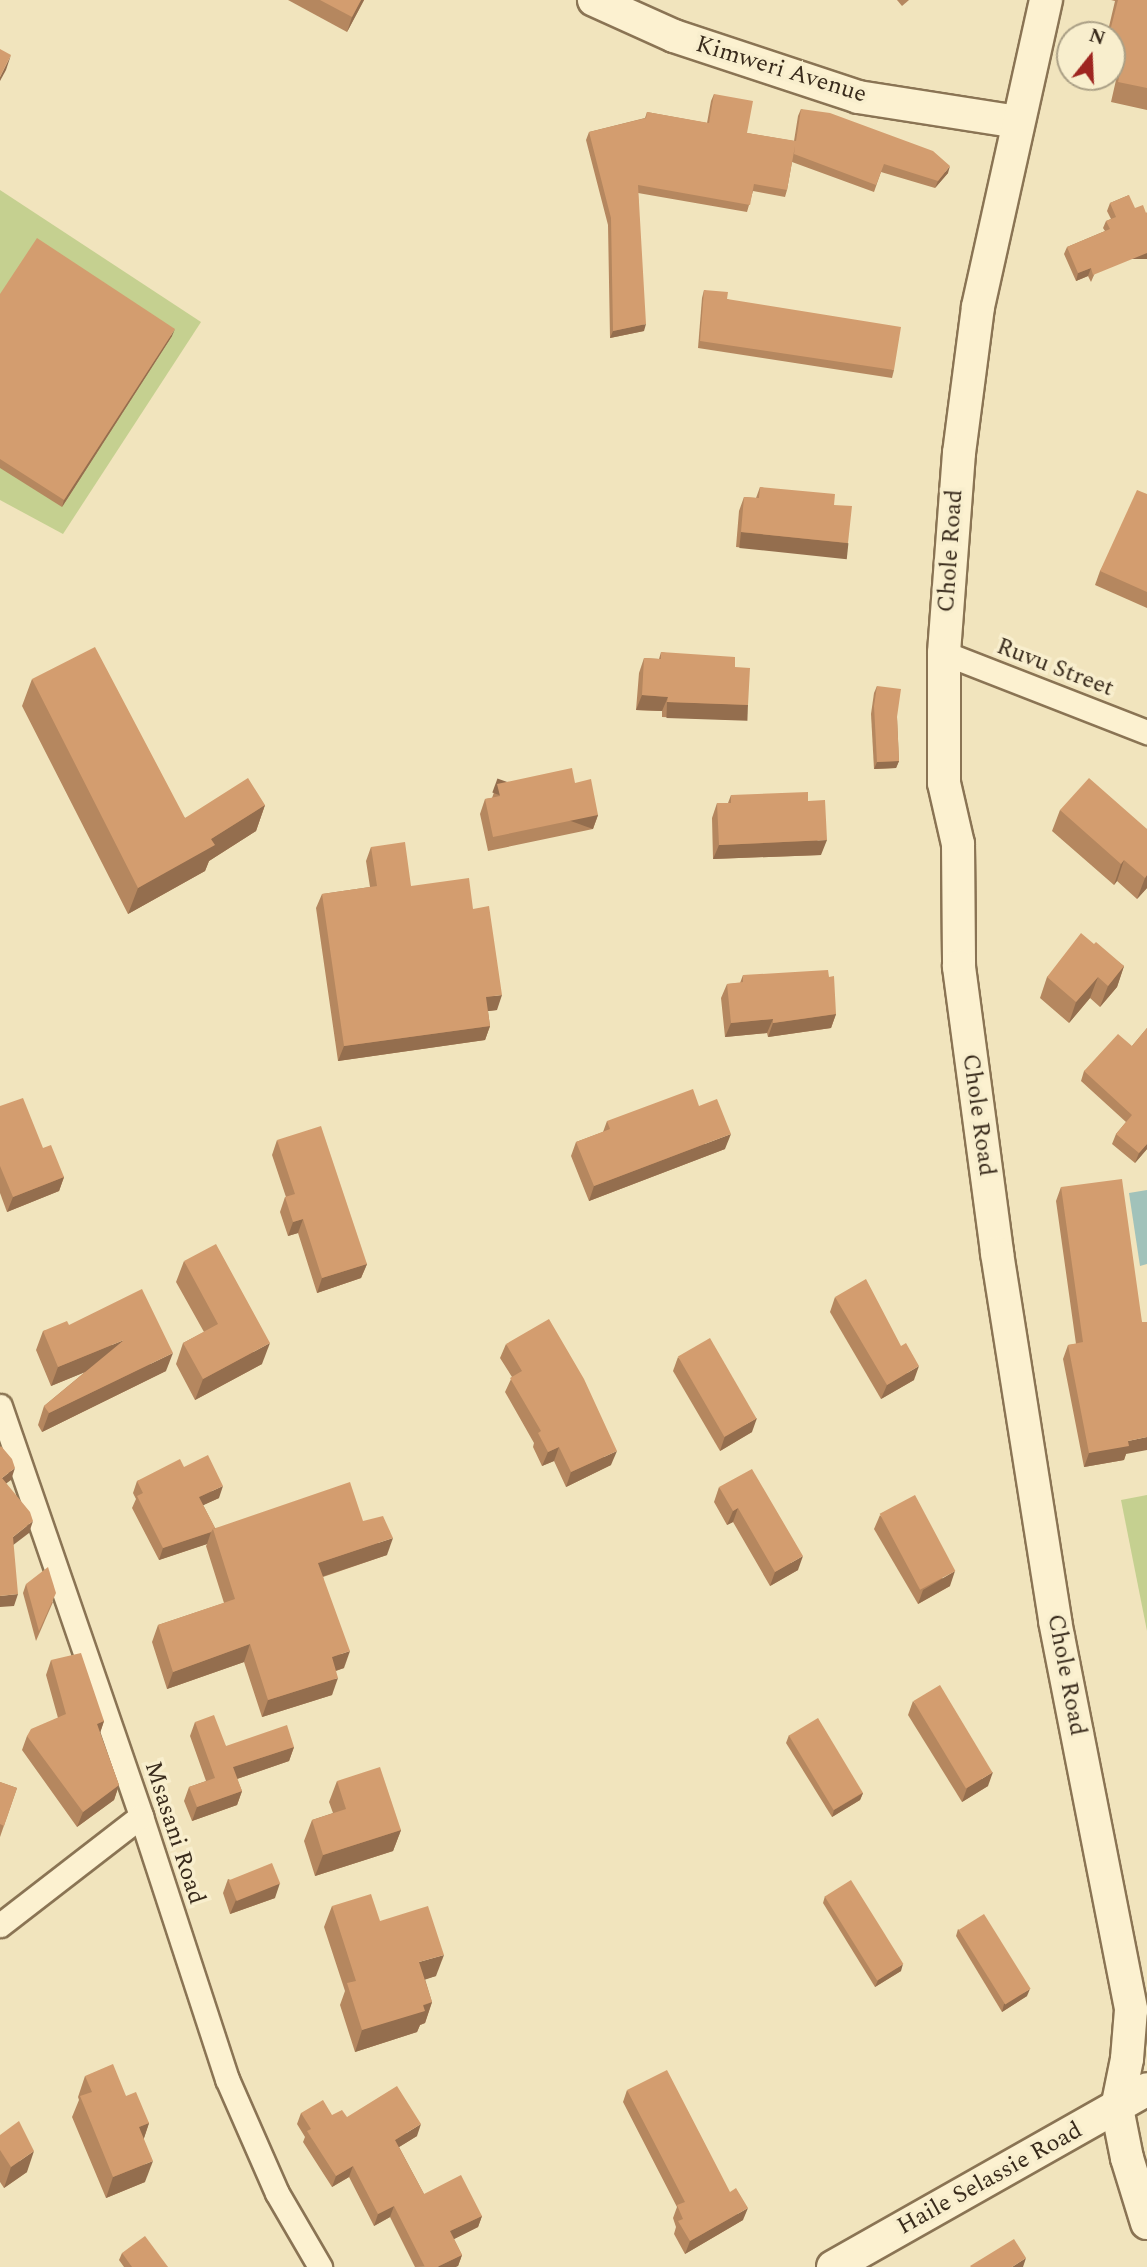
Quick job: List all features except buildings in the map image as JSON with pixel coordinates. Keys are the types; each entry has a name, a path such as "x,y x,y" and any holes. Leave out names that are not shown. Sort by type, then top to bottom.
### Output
{"street":[{"name":"Kimweri Avenue","path":"594,0 674,36 858,97 1017,122"},
{"name":"Chole Road","path":"1046,0 978,307 959,453 944,653 944,783 958,844 959,967 976,1112 1055,1621 1131,2010 1127,2059 1117,2108 1127,2158 1147,2223"},
{"name":"Ruvu Street","path":"944,653 1147,732"},
{"name":"Msasani Road","path":"0,1406 141,1816 227,2080 276,2193 320,2267"},
{"path":"0,1925 141,1816"},
{"name":"Haile Selassie Road","path":"833,2267 1147,2089"}],"green space":[{"path":"0,190 201,322 63,534 0,500"},
{"path":"1147,1495 1147,1631 1121,1500"}],"water":[{"path":"1147,1190 1147,1264 1140,1266 1129,1193"}]}
